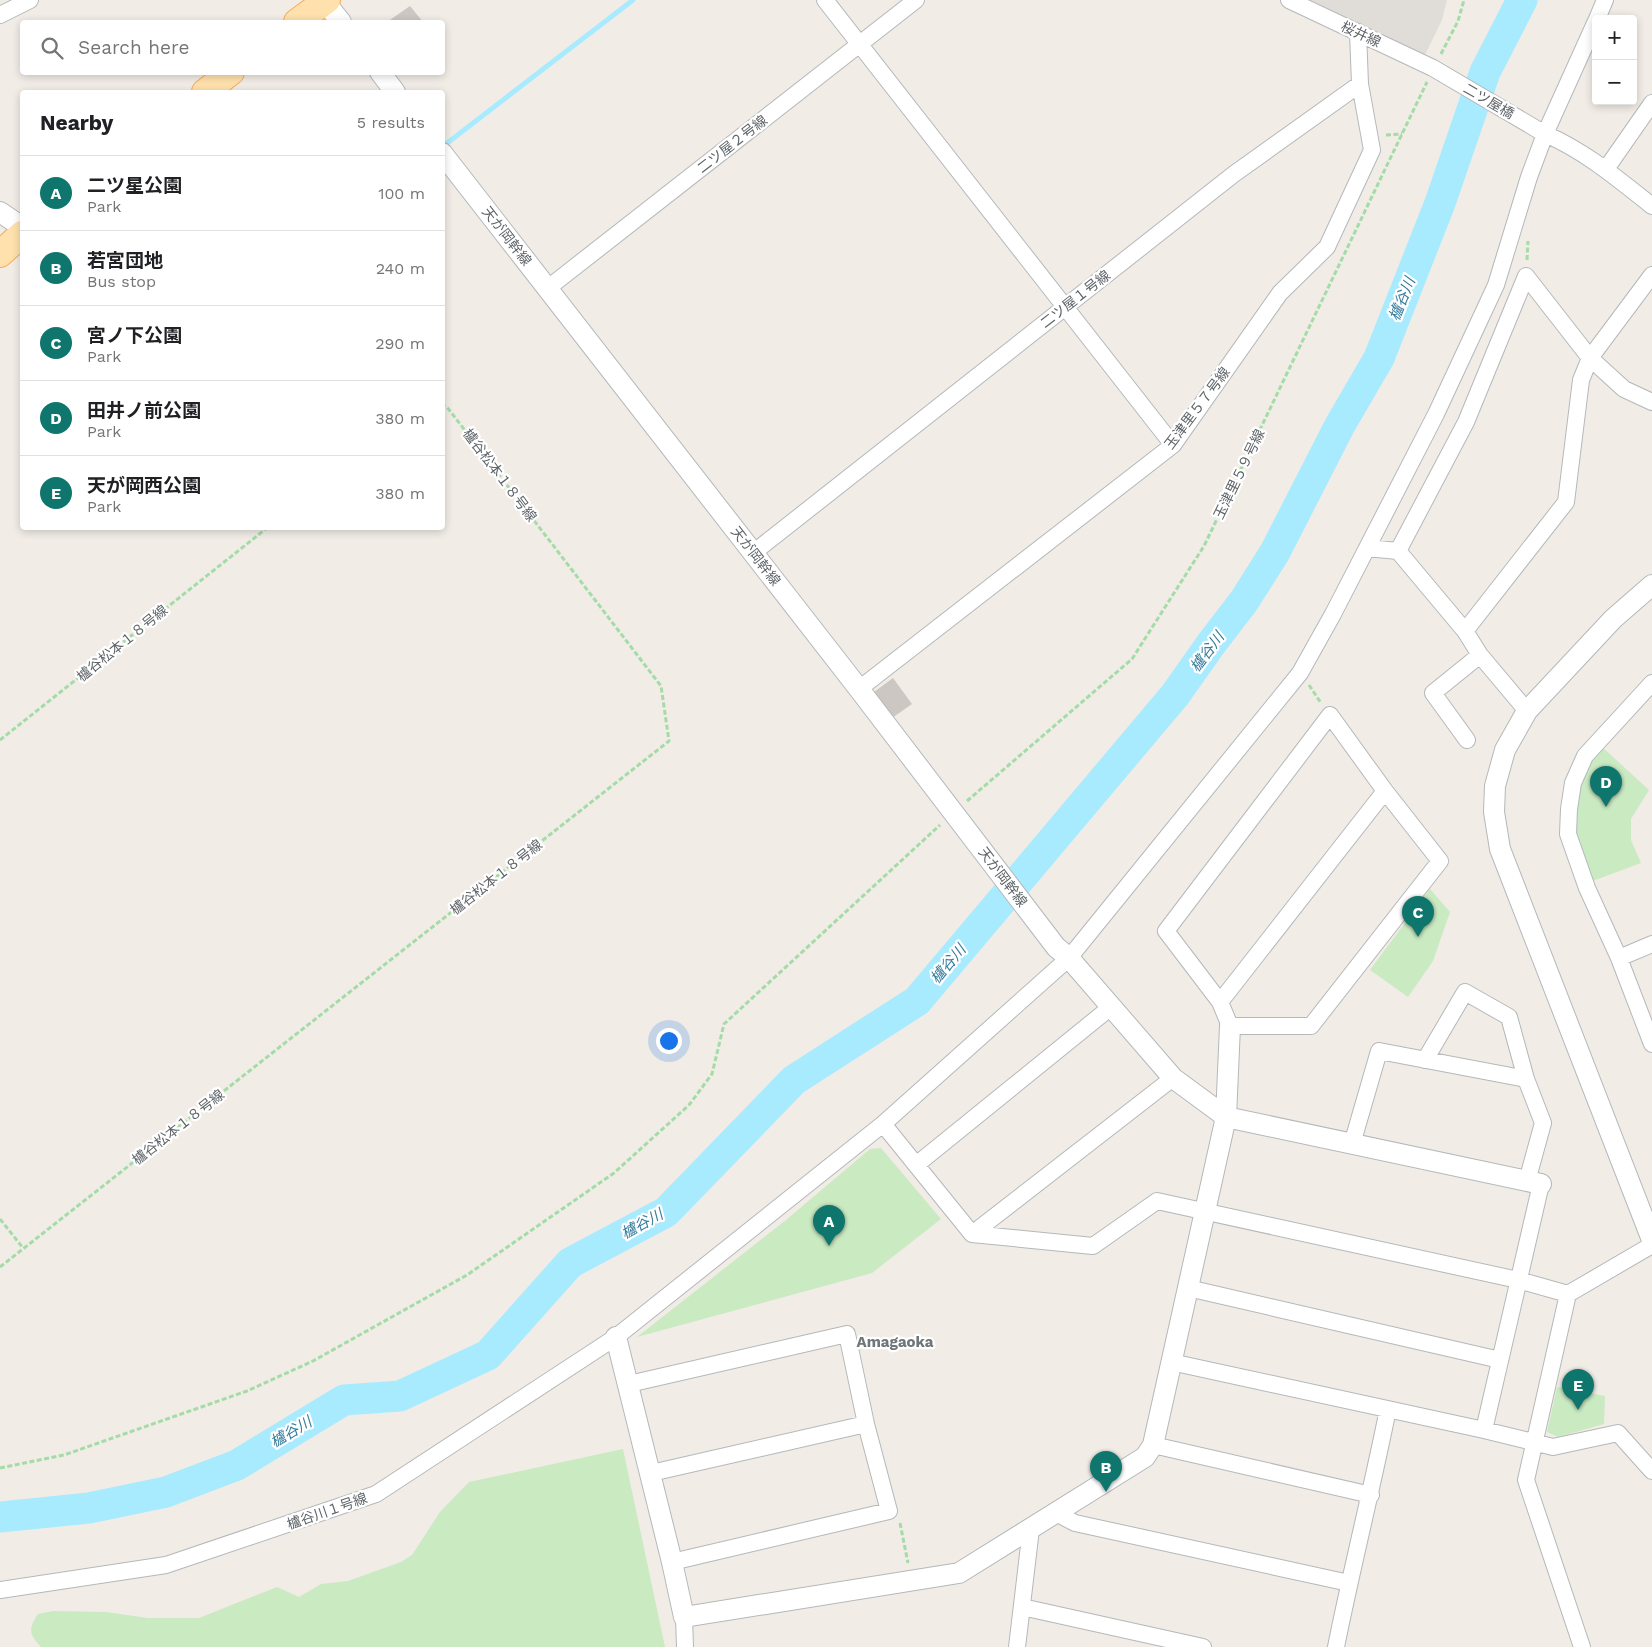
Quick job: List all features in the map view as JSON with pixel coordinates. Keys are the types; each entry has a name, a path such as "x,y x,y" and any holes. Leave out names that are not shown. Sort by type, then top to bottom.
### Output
{"main road":[{"path":"300,20 326,1"},
{"path":"208,90 228,75"},
{"path":"0,254 20,236"}],"street":[{"path":"0,15 30,0"},
{"path":"825,0 1173,445"},
{"name":"二ツ屋２号線","path":"548,288 916,0"},
{"name":"桜井線","path":"1289,0 1434,69"},
{"name":"櫨谷川１号線","path":"1598,15 1605,0"},
{"path":"326,1 340,20"},
{"name":"櫨谷川１号線","path":"0,1590 166,1566 376,1494 616,1337 883,1124 1063,953 1300,673 1333,614 1436,414 1496,285 1529,177 1539,130 1592,28"},
{"path":"1358,32 1360,84"},
{"name":"二ツ屋橋","path":"1434,69 1539,130 1560,140 1606,170 1652,206"},
{"path":"382,75 394,90"},
{"name":"二ツ屋１号線","path":"753,553 1234,174 1360,84"},
{"name":"玉津里５７号線","path":"859,689 1173,445 1280,293 1327,247 1372,150 1360,84"},
{"path":"1606,170 1652,103"},
{"name":"天が岡幹線","path":"445,157 1063,953 1173,1078 1226,1117"},
{"path":"0,212 20,226"},
{"path":"1465,631 1566,502 1581,380 1590,358 1652,275"},
{"path":"1398,551 1466,422 1526,276 1590,358 1624,389 1652,402"},
{"path":"1367,548 1398,551 1465,631 1480,656 1527,711"},
{"path":"1652,585 1613,619 1527,711 1505,750 1495,786 1494,812 1500,849 1652,1240"},
{"path":"1467,740 1433,693 1480,656"},
{"path":"1651,1040 1620,958 1587,888 1568,834 1572,783 1585,756 1652,683"},
{"path":"684,1617 959,1573 1146,1457 1153,1445 1226,1117 1230,1026 1220,1002 1166,931 1330,715 1385,791 1440,861 1311,1026 1230,1026"},
{"path":"1220,1002 1385,791"},
{"path":"1620,958 1652,944"},
{"path":"1424,1060 1465,992 1509,1017 1526,1079 1544,1123 1518,1280 1484,1430"},
{"path":"916,1165 1111,1007"},
{"path":"1352,1144 1379,1051 1526,1079"},
{"path":"972,1234 1173,1078"},
{"path":"1226,1117 1534,1182"},
{"path":"883,1124 972,1234 1092,1246 1157,1201 1518,1280 1568,1294 1652,1245"},
{"path":"1188,1288 1500,1360"},
{"path":"1568,1294 1536,1444 1526,1480 1582,1647"},
{"path":"628,1384 847,1334 866,1424 889,1511 672,1562"},
{"path":"616,1337 672,1562 684,1617 685,1647"},
{"path":"1171,1362 1484,1430 1552,1447 1618,1433 1652,1471"},
{"path":"1336,1647 1349,1583 1371,1495 1388,1409"},
{"path":"651,1473 866,1424"},
{"path":"1153,1445 1371,1495"},
{"path":"1056,1513 1075,1523 1349,1583"},
{"path":"1017,1647 1031,1529"},
{"path":"1022,1607 1203,1647"}],"path":[{"name":"玉津里５９号線","path":"0,1468 64,1455 247,1391 313,1361 467,1275 614,1173 689,1105 712,1074 724,1024 1132,659 1204,546 1261,430 1314,315 1458,21 1464,0"},
{"name":"櫨谷松本１８号線","path":"0,1267 669,741 661,686 445,406"},
{"name":"櫨谷松本１８号線","path":"0,740 261,530"},
{"path":"1300,673 1330,715"},
{"path":"0,1219 23,1248"},
{"path":"889,1511 900,1524 911,1581"}],"shaded area":[{"path":"1308,0 1447,0 1442,20 1423,59"}],"green space":[{"path":"1601,746 1649,790 1631,819 1631,840 1641,863 1590,882 1578,843 1575,806 1582,778 1590,761"},
{"path":"1430,889 1450,912 1433,961 1408,997 1370,970"},
{"path":"881,1148 941,1219 872,1273 637,1337 786,1220 870,1149"},
{"path":"1557,1387 1605,1396 1604,1424 1558,1437 1547,1432"},
{"path":"623,1449 665,1647 41,1647 32,1635 31,1628 38,1614 53,1611 106,1612 148,1618 199,1618 277,1587 299,1597 321,1584 348,1581 401,1562 412,1555 440,1512 469,1482"}],"building":[{"path":"410,6 421,20 390,20"},
{"path":"893,678 912,704 892,718 874,692"}],"waterway":[{"path":"445,145 633,0"},
{"name":"櫨谷川","path":"0,1517 89,1508 166,1492 237,1465 344,1400 400,1396 488,1355 570,1263 666,1212 794,1080 917,1001 1175,695 1244,601 1275,552 1340,425 1379,358 1440,203 1485,72 1522,0"}],"place":[{"name":"田井ノ前公園","path":"1606,807"},
{"name":"宮ノ下公園","path":"1418,937"},
{"name":"二ツ星公園","path":"829,1246"},
{"name":"天が岡西公園","path":"1578,1410"},
{"name":"若宮団地","path":"1106,1492"}],"district":[{"name":"Amagaoka","path":"895,1342"}]}
